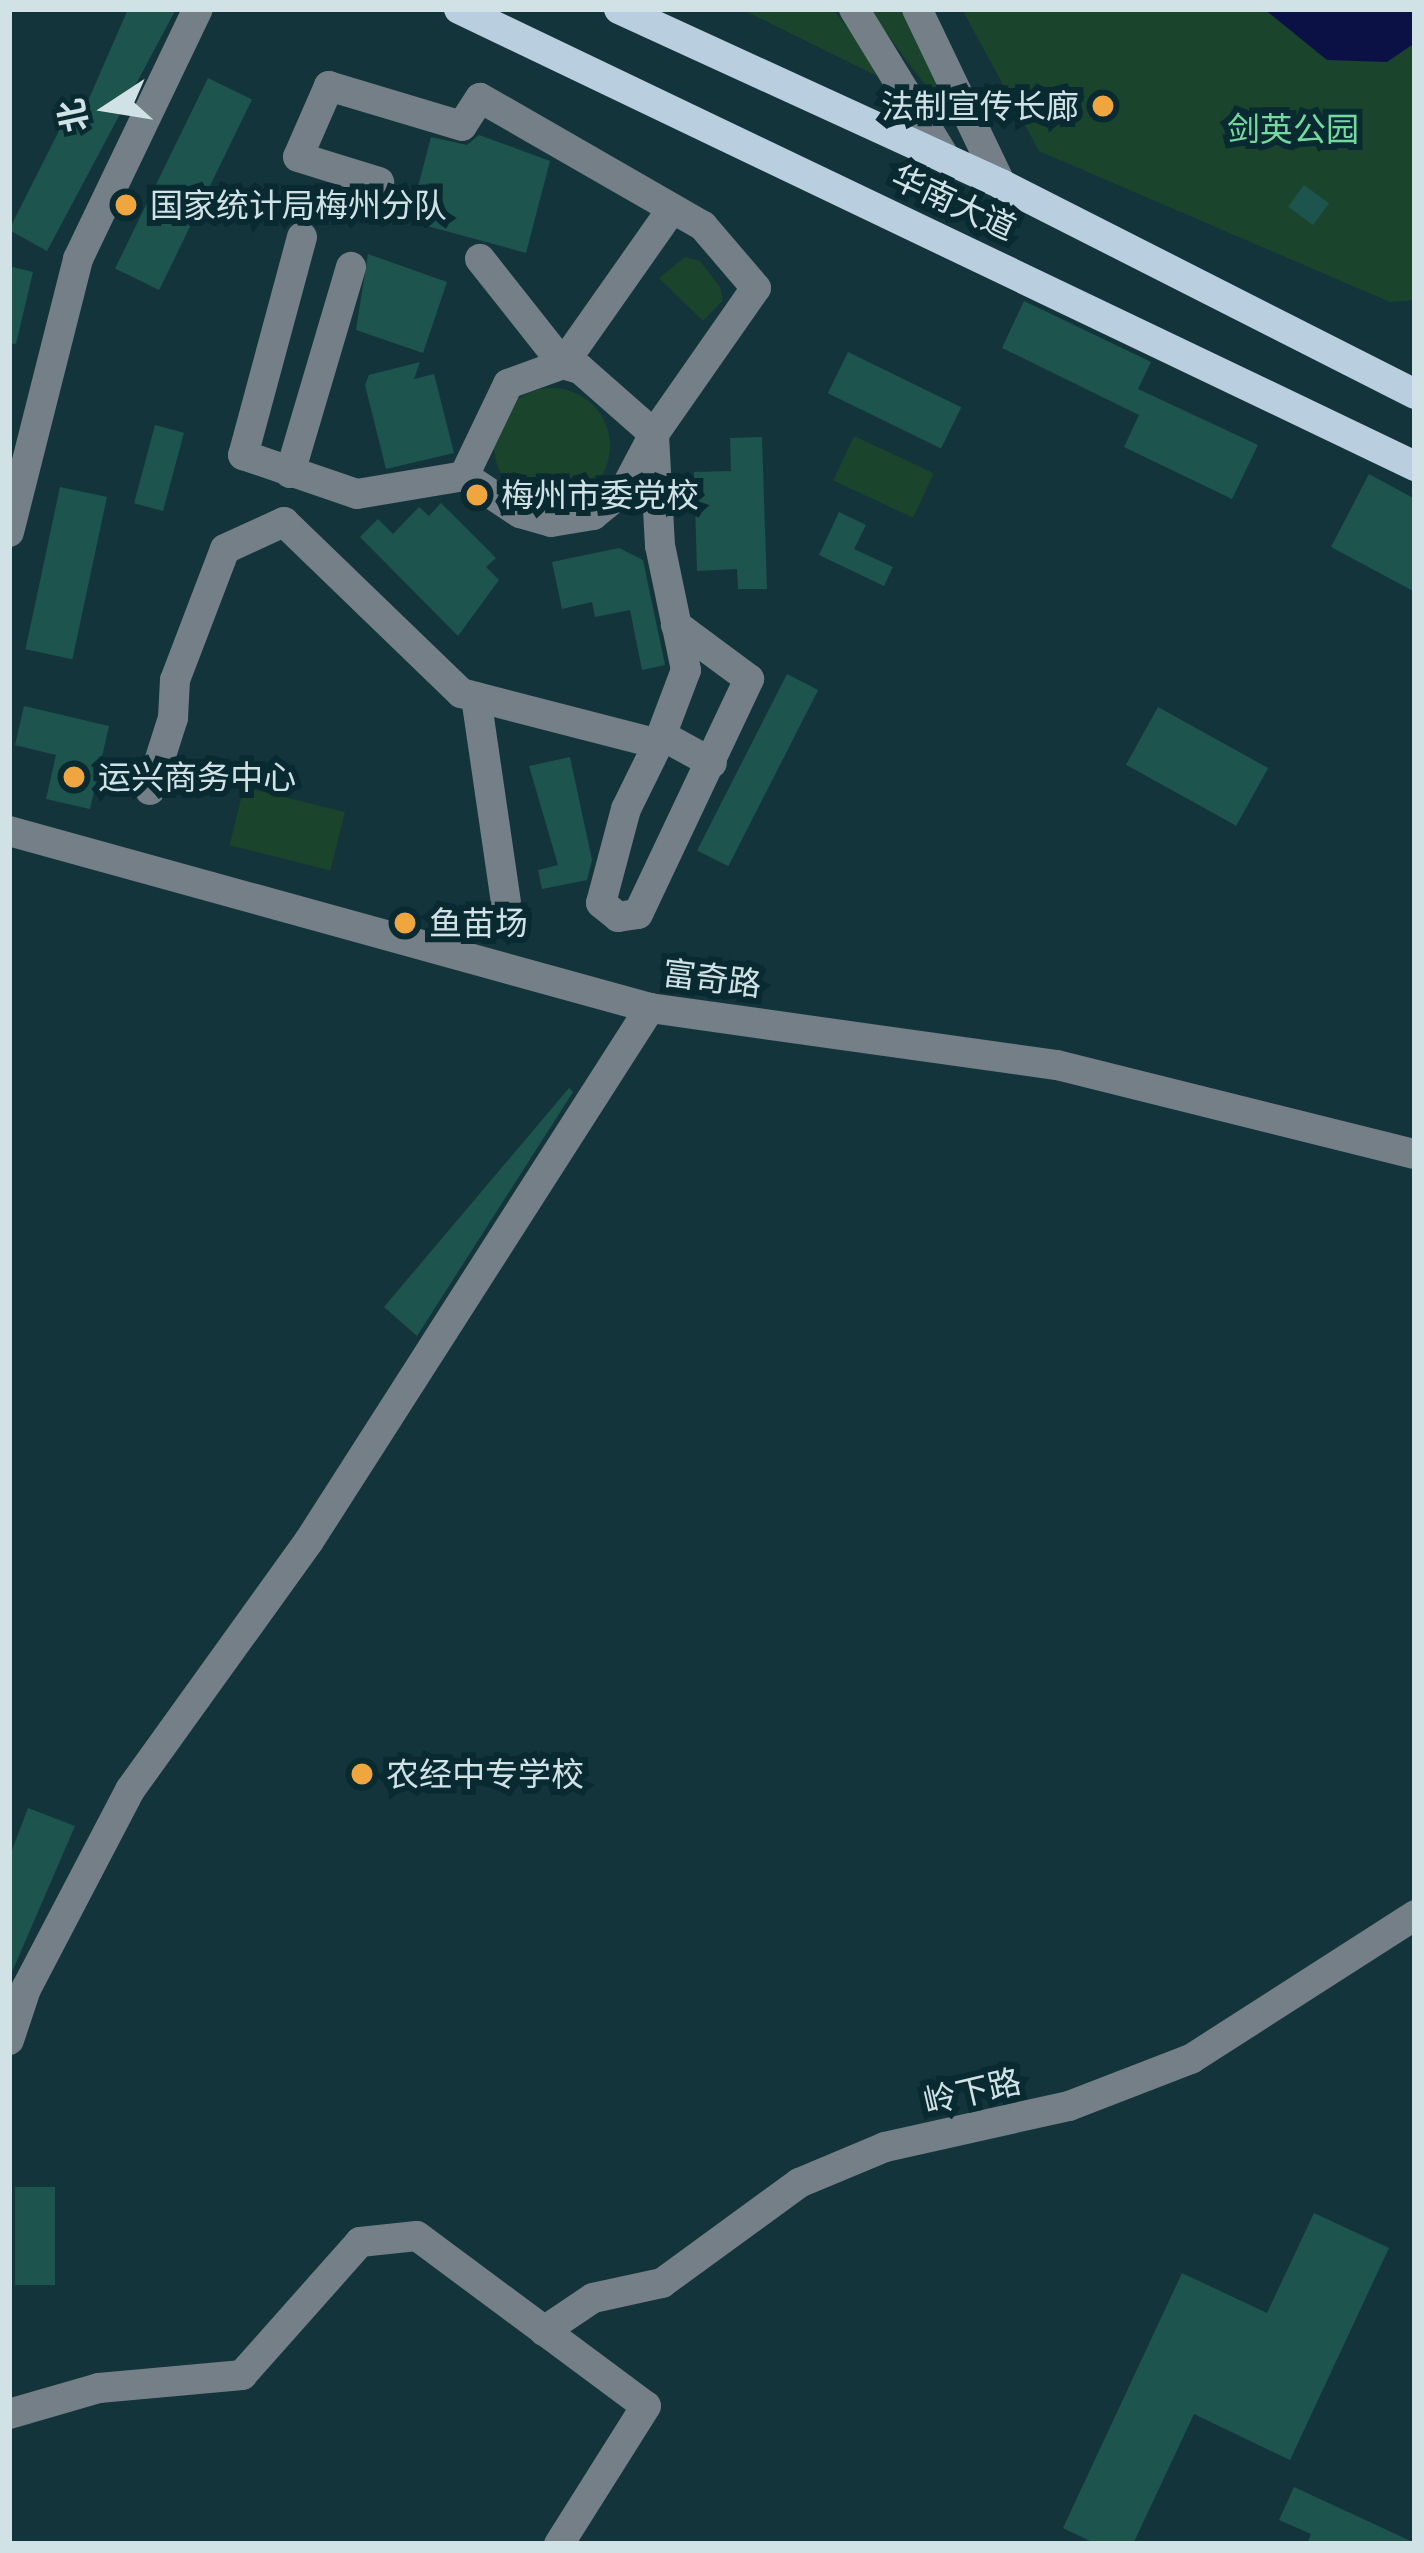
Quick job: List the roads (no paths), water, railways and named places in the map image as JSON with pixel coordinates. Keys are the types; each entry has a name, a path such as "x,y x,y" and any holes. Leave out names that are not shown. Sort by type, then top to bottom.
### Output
{"main road":[{"name":"华南大道","path":"459,9 1415,466"},
{"name":"华南大道","path":"619,9 1001,184 1415,394"}],"street":[{"path":"9,532 78,259 198,9"},
{"path":"854,9 946,159"},
{"path":"917,9 1001,184"},
{"path":"302,237 243,455 357,494 464,476 520,513 551,522 593,515 625,489 654,434 756,288 703,226 480,98 462,126 329,86 298,157 379,182"},
{"path":"464,476 508,384 563,364 672,209"},
{"path":"480,260 563,364 580,369 654,434 660,546 676,625 686,670 660,740 626,809 601,903 618,917 638,914 749,680 676,625"},
{"path":"290,472 352,267"},
{"path":"150,790 173,718 175,680 225,549 284,522 461,693 660,740 712,764"},
{"path":"476,697 506,903"},
{"name":"富奇路","path":"9,831 650,1008 1057,1065 1415,1154"},
{"path":"9,2040 26,1989 130,1790 309,1541 650,1008"},
{"name":"岭下路","path":"544,2331 593,2298 662,2283 800,2183 885,2147 1069,2106 1191,2059 1415,1915"},
{"path":"9,2414 98,2389 242,2375 360,2242 417,2236 646,2406 559,2544"}],"place":[{"name":"法制宣传长廊","path":"1103,106"},
{"name":"国家统计局梅州分队","path":"126,205"},
{"name":"梅州市委党校","path":"477,495"},
{"name":"运兴商务中心","path":"74,777"},
{"name":"鱼苗场","path":"405,923"},
{"name":"农经中专学校","path":"362,1774"}],"park label":[{"name":"剑英公园","path":"1293,129"}]}
